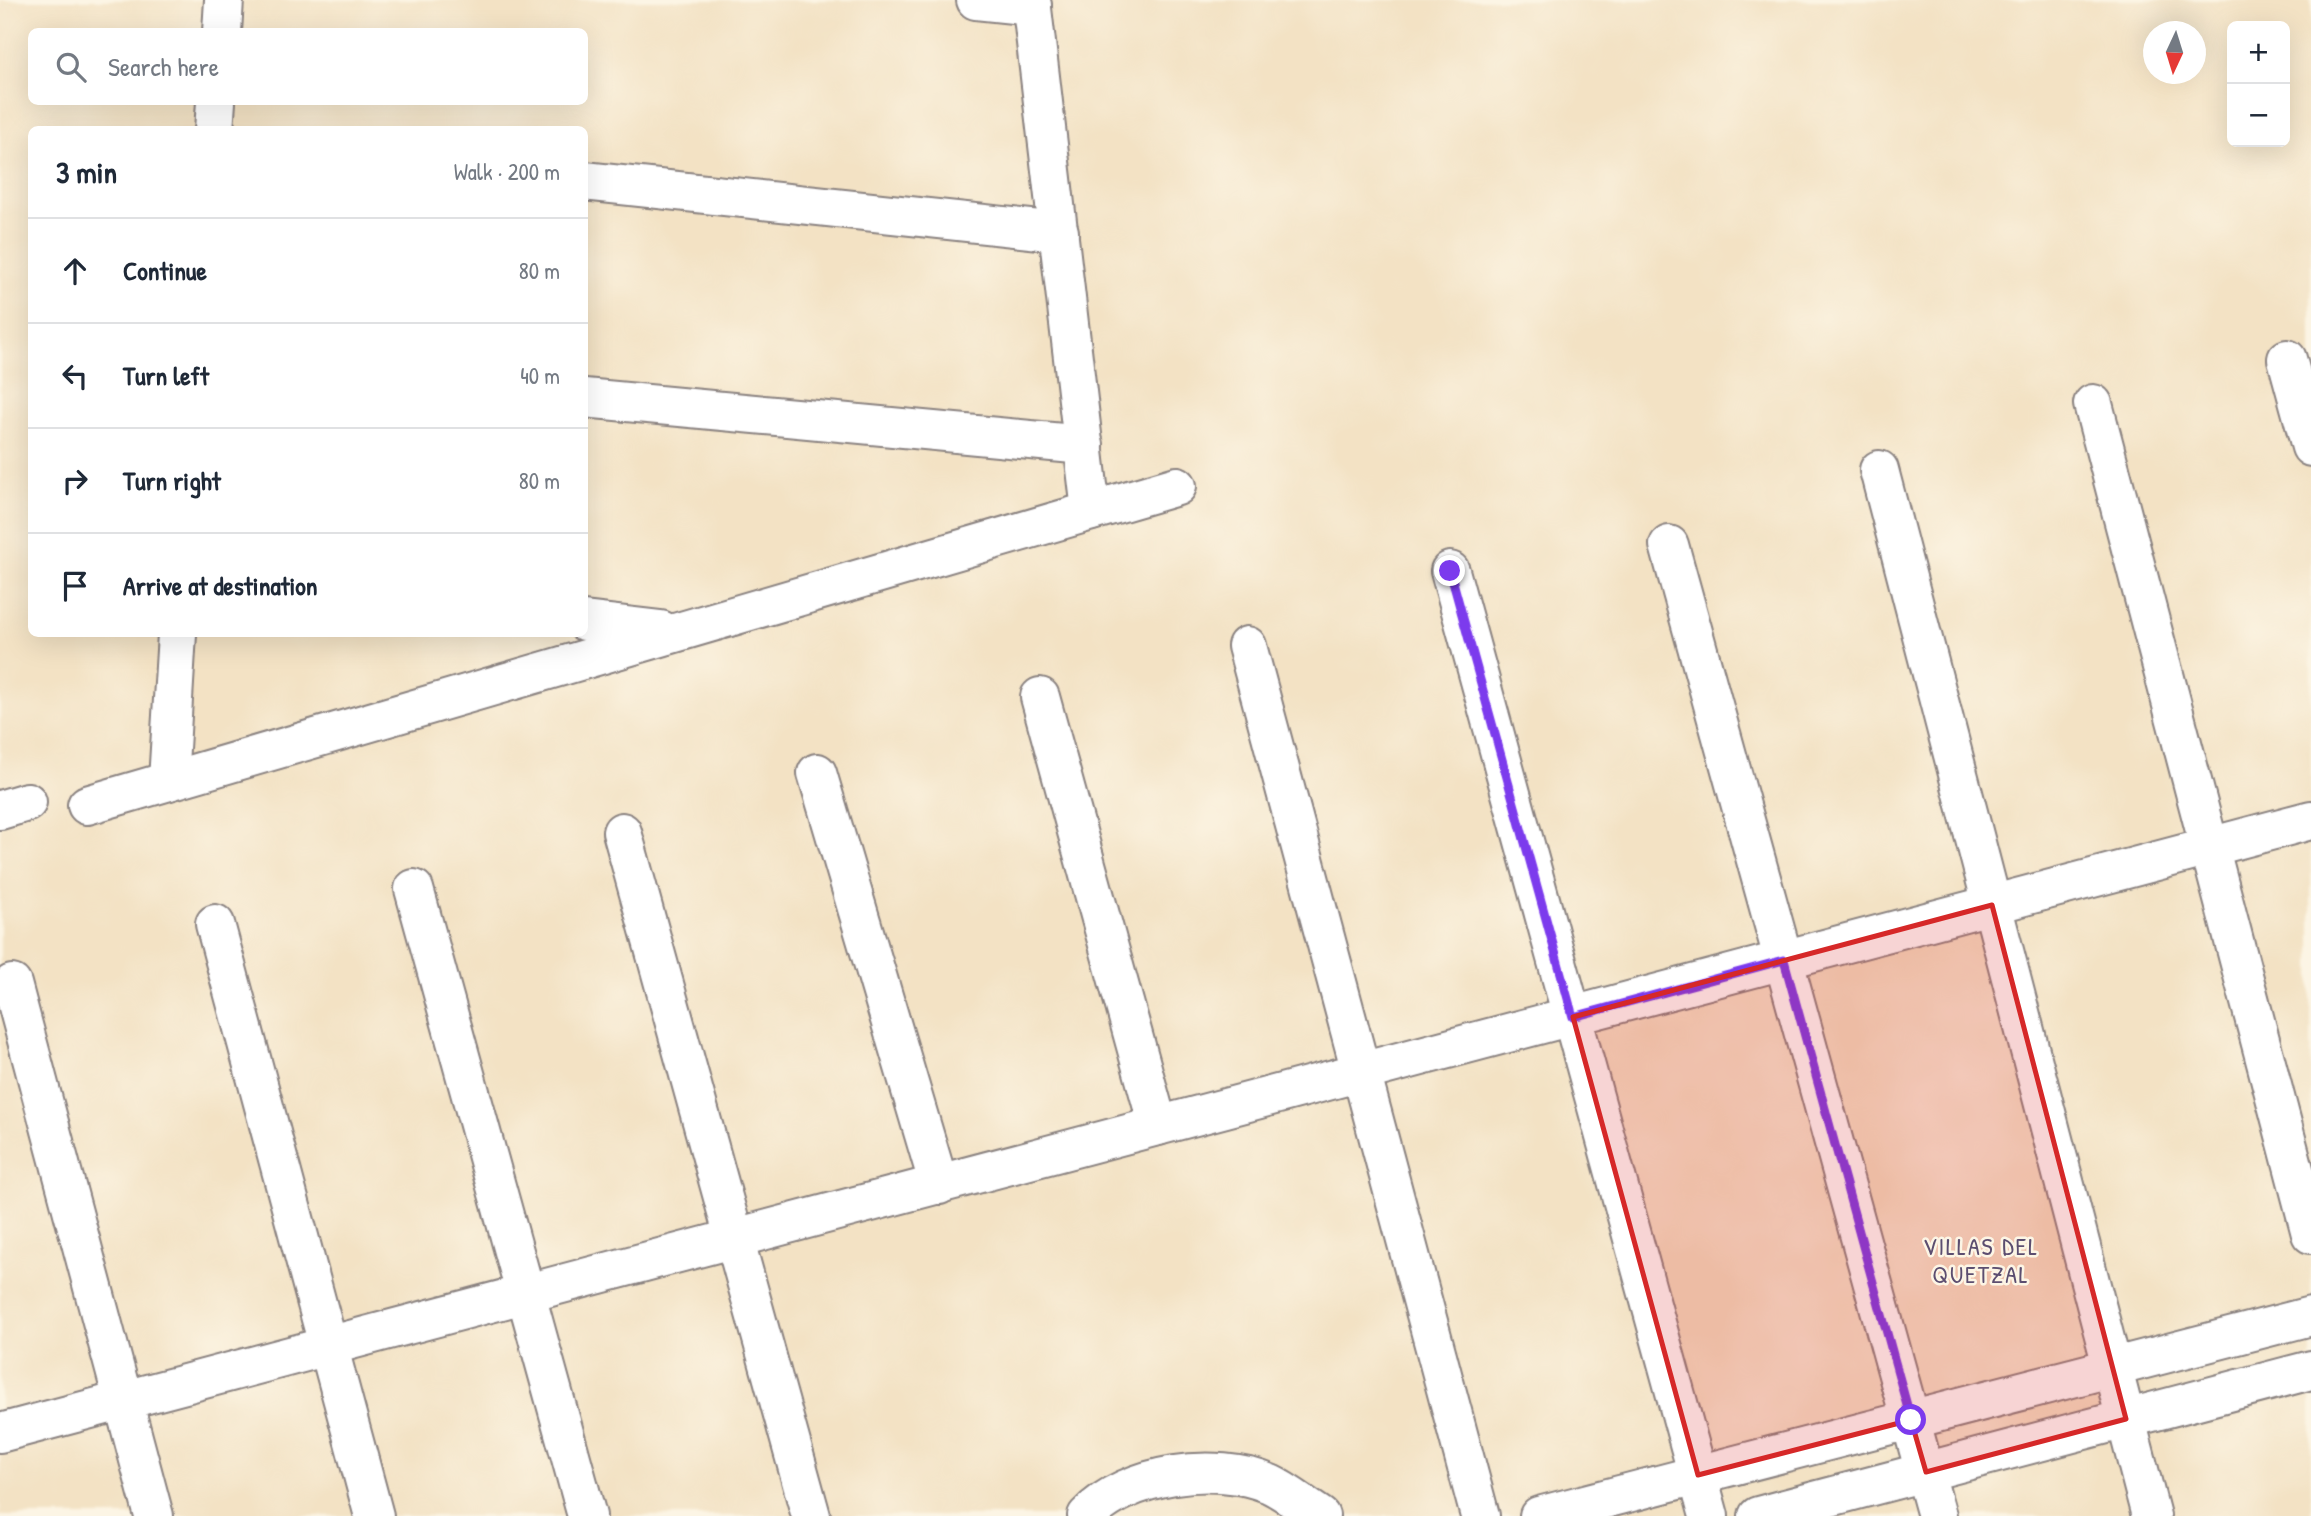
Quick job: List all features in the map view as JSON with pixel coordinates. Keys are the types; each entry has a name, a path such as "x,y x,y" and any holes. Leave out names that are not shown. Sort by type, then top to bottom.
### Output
{"street":[{"path":"222,28 224,0"},
{"path":"976,0 1032,3 1091,511"},
{"path":"214,126 216,105"},
{"path":"588,180 1059,232"},
{"path":"2287,359 2311,447"},
{"path":"588,398 1084,445"},
{"path":"2094,404 2311,1234"},
{"path":"1879,470 2151,1516"},
{"path":"87,805 1177,486"},
{"path":"1669,545 1937,1516"},
{"path":"1450,571 1709,1516"},
{"path":"588,621 677,632"},
{"path":"168,781 177,637"},
{"path":"1247,646 1480,1516"},
{"path":"1040,697 1158,1126"},
{"path":"817,773 939,1185"},
{"path":"0,1433 2311,820"},
{"path":"622,832 811,1516"},
{"path":"414,889 587,1516"},
{"path":"215,924 374,1516"},
{"path":"12,984 155,1516"},
{"path":"1539,1516 2311,1316"},
{"path":"1758,1516 2311,1370"},
{"path":"1087,1516 1095,1507 1149,1479 1210,1471 1269,1484 1320,1516"}],"highlighted area":[{"path":"1992,905 2126,1419 1926,1472 1911,1420 1698,1475 1573,1017"}],"district":[{"name":"VILLAS DEL QUETZAL","path":"1981,1260"}],"route":[{"path":"1450,571 1573,1017 1784,960 1911,1420"}]}
